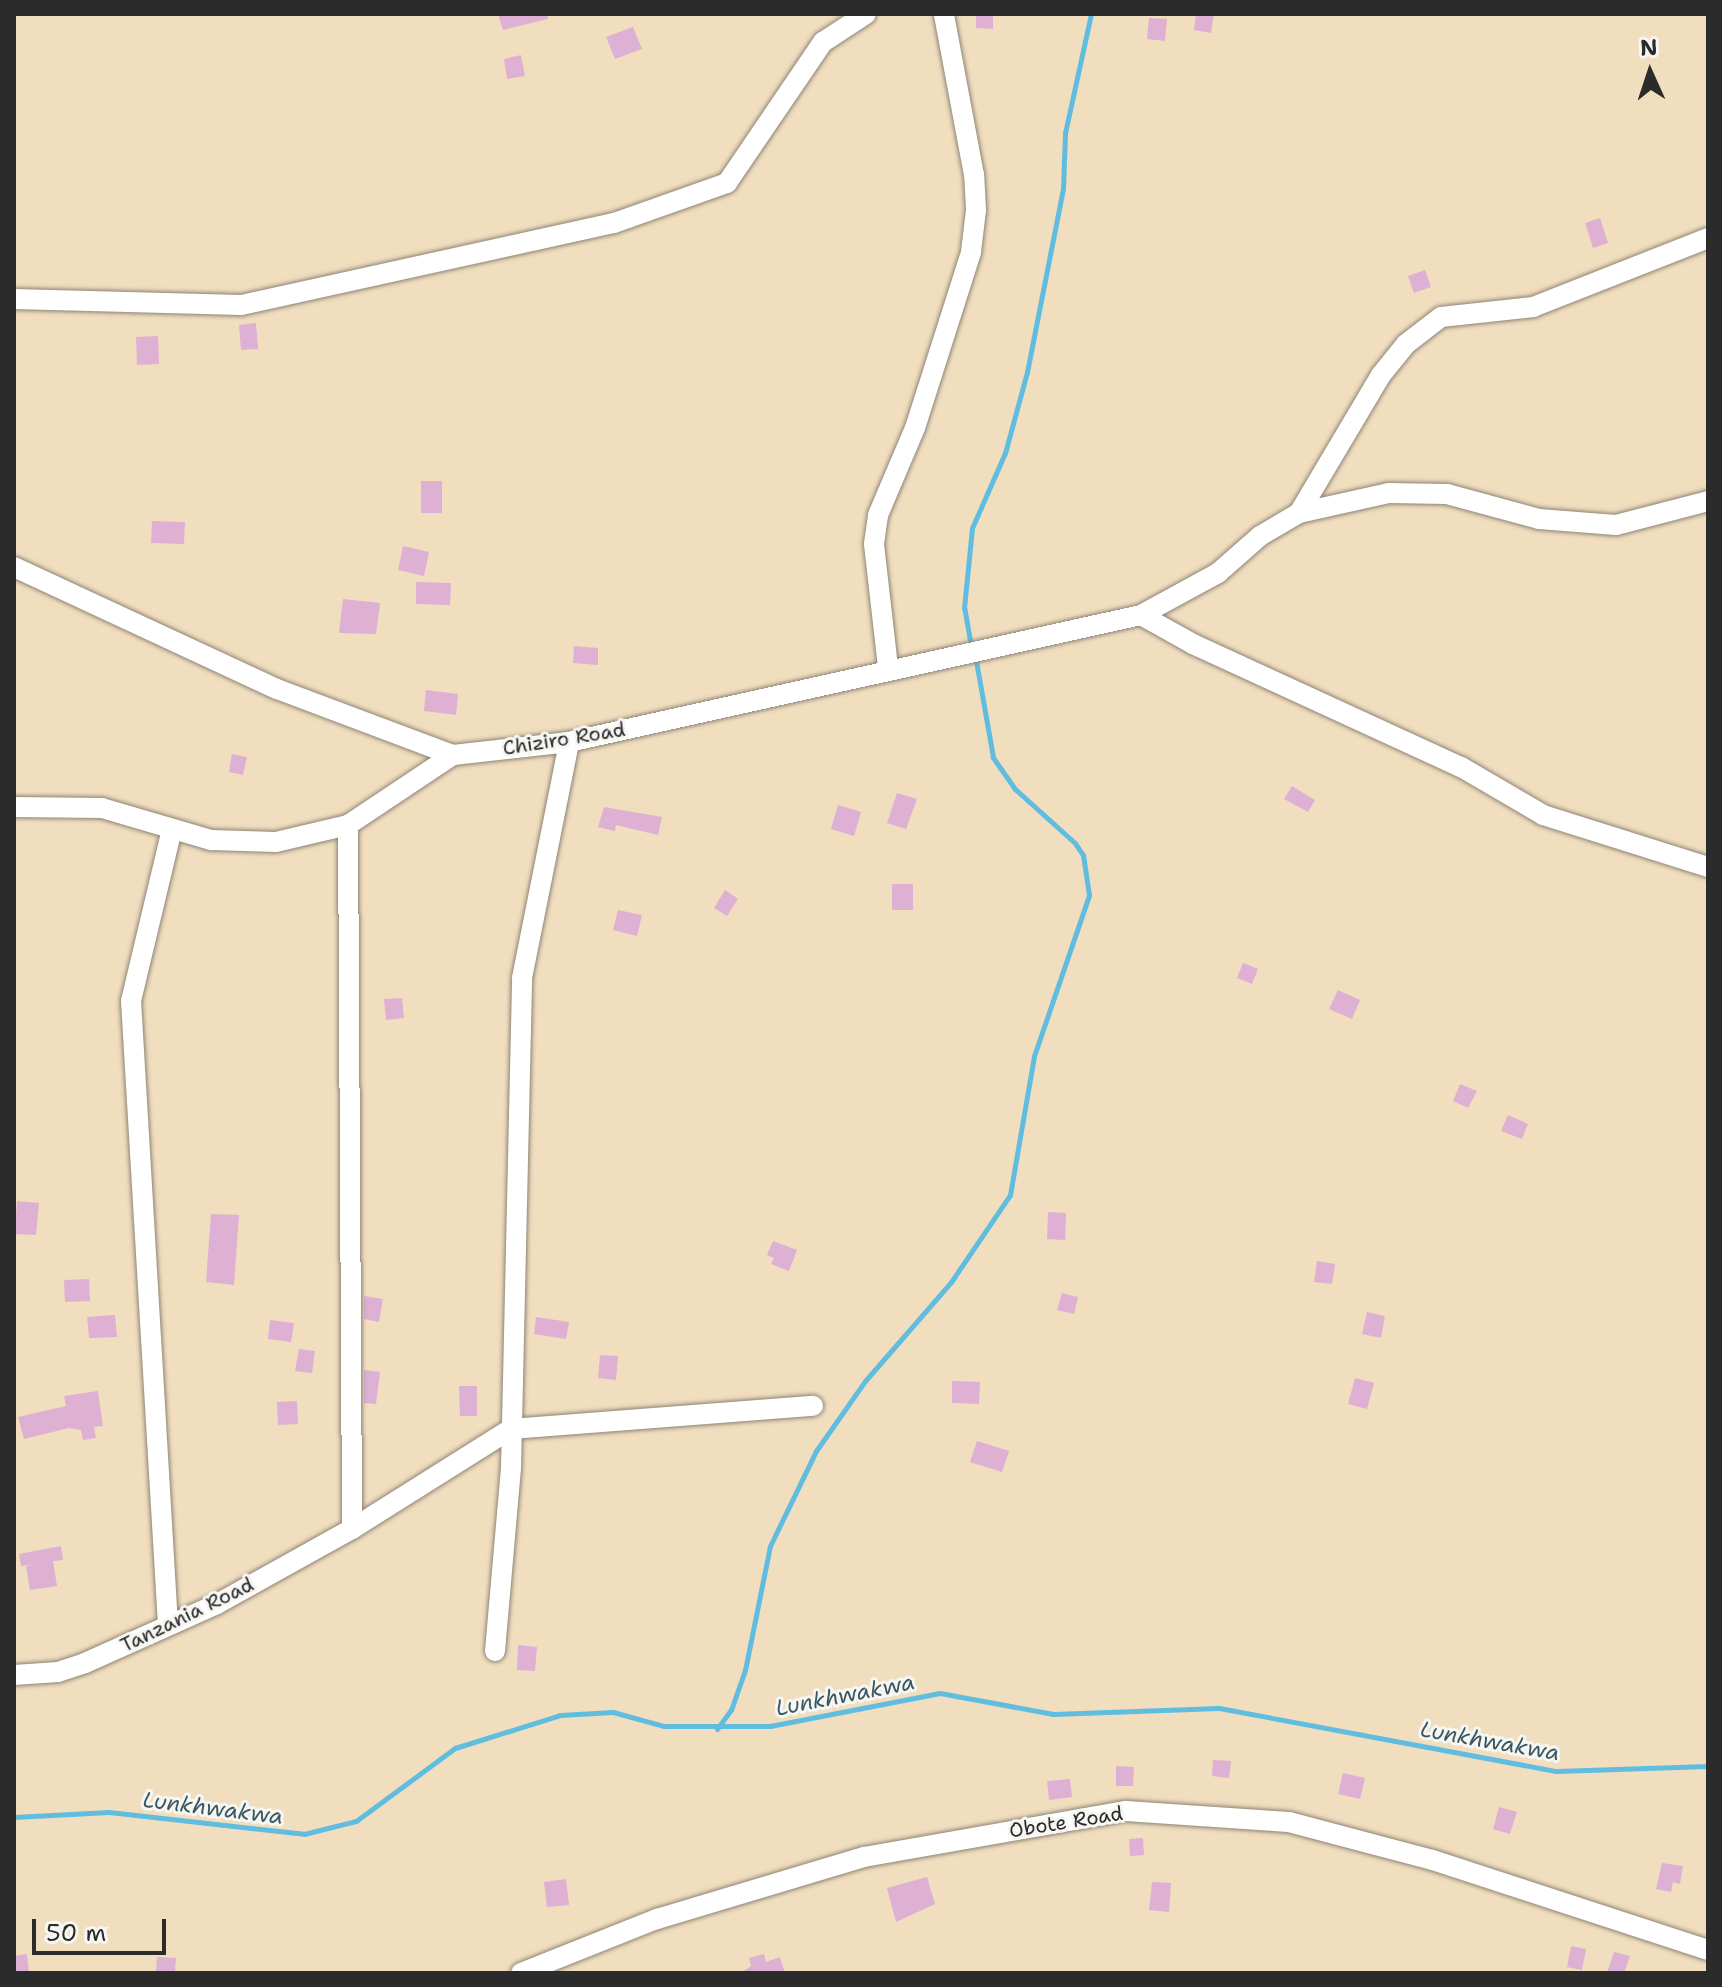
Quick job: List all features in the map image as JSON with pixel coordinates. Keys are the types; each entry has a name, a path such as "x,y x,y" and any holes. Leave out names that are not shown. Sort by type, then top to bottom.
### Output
{"street":[{"path":"14,299 241,305 614,223 727,183 823,42 866,14"},
{"path":"888,667 874,544 878,515 915,428 971,252 976,210 974,175 944,14"},
{"path":"1299,513 1381,375 1406,344 1441,317 1533,307 1708,238"},
{"path":"1299,513 1389,493 1447,494 1539,519 1616,525 1708,501"},
{"name":"Chiziro Road","path":"14,567 277,689 453,755 569,742 888,667 1016,647 1141,615 1218,573 1260,536 1299,513"},
{"path":"1141,615 1193,644 1461,767 1543,815 1708,867"},
{"path":"495,1651 511,1429 522,978 569,742"},
{"path":"14,807 102,808 211,840 276,842 348,825 453,755"},
{"path":"348,825 352,1529"},
{"path":"168,1625 131,1001 172,829"},
{"path":"511,1429 813,1406"},
{"name":"Tanzania Road","path":"14,1675 58,1672 168,1625 352,1529 511,1429"},
{"name":"Obote Road","path":"521,1973 657,1919 864,1857 1126,1811 1289,1822 1433,1860 1708,1950"}],"building":[{"path":"498,14 547,14 548,19 503,30"},
{"path":"976,14 993,14 993,29 976,28"},
{"path":"1196,14 1214,14 1211,33 1194,30"},
{"path":"1149,18 1167,19 1165,41 1147,39"},
{"path":"633,27 642,49 615,59 606,37"},
{"path":"521,55 525,76 507,79 504,59"},
{"path":"1600,218 1608,243 1593,248 1585,223"},
{"path":"1425,270 1431,287 1414,293 1408,276"},
{"path":"256,323 258,349 241,350 239,325"},
{"path":"158,336 159,364 137,365 136,337"},
{"path":"421,481 442,481 442,513 421,513"},
{"path":"152,521 185,522 184,544 151,543"},
{"path":"403,546 429,552 424,576 398,570"},
{"path":"416,582 451,583 450,605 416,604"},
{"path":"343,599 380,603 376,634 339,633"},
{"path":"574,646 598,648 598,665 573,663"},
{"path":"426,690 458,694 456,715 424,711"},
{"path":"232,754 247,757 243,775 229,772"},
{"path":"1292,786 1315,800 1308,812 1284,799"},
{"path":"897,793 917,799 906,829 887,823"},
{"path":"838,805 861,812 854,836 831,829"},
{"path":"604,807 662,817 658,835 616,825 615,831 598,827"},
{"path":"892,884 913,884 913,910 892,910"},
{"path":"725,890 738,899 727,916 714,908"},
{"path":"618,910 642,915 637,936 613,930"},
{"path":"1243,963 1258,969 1252,984 1237,978"},
{"path":"1338,990 1360,1000 1352,1019 1329,1009"},
{"path":"402,998 404,1018 386,1020 384,999"},
{"path":"1460,1084 1477,1091 1468,1108 1453,1101"},
{"path":"1508,1115 1528,1124 1522,1139 1501,1131"},
{"path":"17,1201 39,1203 36,1235 15,1234"},
{"path":"1048,1212 1066,1213 1065,1240 1047,1239"},
{"path":"211,1214 239,1215 234,1285 206,1282"},
{"path":"773,1241 797,1250 789,1271 771,1264 774,1258 767,1255"},
{"path":"1317,1261 1335,1264 1332,1284 1314,1282"},
{"path":"89,1279 90,1301 65,1302 64,1280"},
{"path":"1062,1293 1078,1297 1074,1314 1057,1310"},
{"path":"364,1296 383,1299 379,1322 364,1319"},
{"path":"1367,1312 1385,1316 1381,1338 1362,1334"},
{"path":"115,1315 117,1337 89,1338 87,1317"},
{"path":"536,1317 569,1322 566,1339 534,1334"},
{"path":"270,1320 294,1323 291,1342 268,1339"},
{"path":"299,1349 315,1351 312,1373 295,1371"},
{"path":"600,1355 618,1356 616,1380 598,1378"},
{"path":"364,1370 380,1372 376,1404 364,1403"},
{"path":"1355,1378 1374,1383 1367,1409 1348,1404"},
{"path":"952,1381 980,1382 979,1404 952,1403"},
{"path":"459,1386 477,1386 477,1416 460,1416"},
{"path":"98,1391 103,1426 94,1427 96,1438 83,1440 81,1430 69,1428 24,1439 18,1417 66,1406 64,1396"},
{"path":"297,1401 298,1424 278,1425 277,1402"},
{"path":"977,1441 1009,1451 1002,1472 970,1462"},
{"path":"61,1546 63,1560 53,1561 57,1586 30,1590 26,1566 37,1564 21,1566 19,1554"},
{"path":"518,1645 537,1647 535,1671 517,1670"},
{"path":"1213,1760 1231,1761 1229,1778 1212,1776"},
{"path":"1116,1766 1134,1767 1133,1786 1116,1786"},
{"path":"1343,1773 1365,1778 1360,1799 1338,1794"},
{"path":"1070,1779 1072,1797 1049,1800 1047,1781"},
{"path":"1499,1807 1517,1812 1510,1834 1493,1829"},
{"path":"1143,1838 1144,1855 1130,1856 1129,1839"},
{"path":"1662,1863 1683,1866 1680,1884 1673,1882 1671,1892 1656,1889"},
{"path":"927,1877 935,1904 896,1922 887,1888"},
{"path":"566,1879 569,1905 547,1907 544,1882"},
{"path":"1152,1882 1171,1883 1169,1912 1149,1910"},
{"path":"1571,1946 1586,1949 1582,1970 1567,1967"},
{"path":"1614,1952 1630,1956 1624,1973 1607,1973"},
{"path":"27,1954 29,1973 14,1973 14,1956"},
{"path":"764,1954 766,1962 780,1957 785,1973 741,1973 751,1966 749,1958"},
{"path":"157,1957 176,1958 175,1971 156,1971"}],"waterway":[{"path":"971,646 964,608 972,528 1005,453 1027,372 1063,188 1065,133 1091,14"},
{"path":"717,1729 731,1710 745,1670 770,1546 816,1451 865,1381 951,1282 1010,1195 1034,1056 1089,895 1083,855 1075,843 1015,789 993,757 975,655"},
{"name":"Lunkhwakwa","path":"14,1817 109,1812 304,1834 356,1821 455,1748 560,1715 613,1712 664,1726 770,1726 940,1693 1053,1714 1219,1708 1556,1771 1708,1766"}]}
